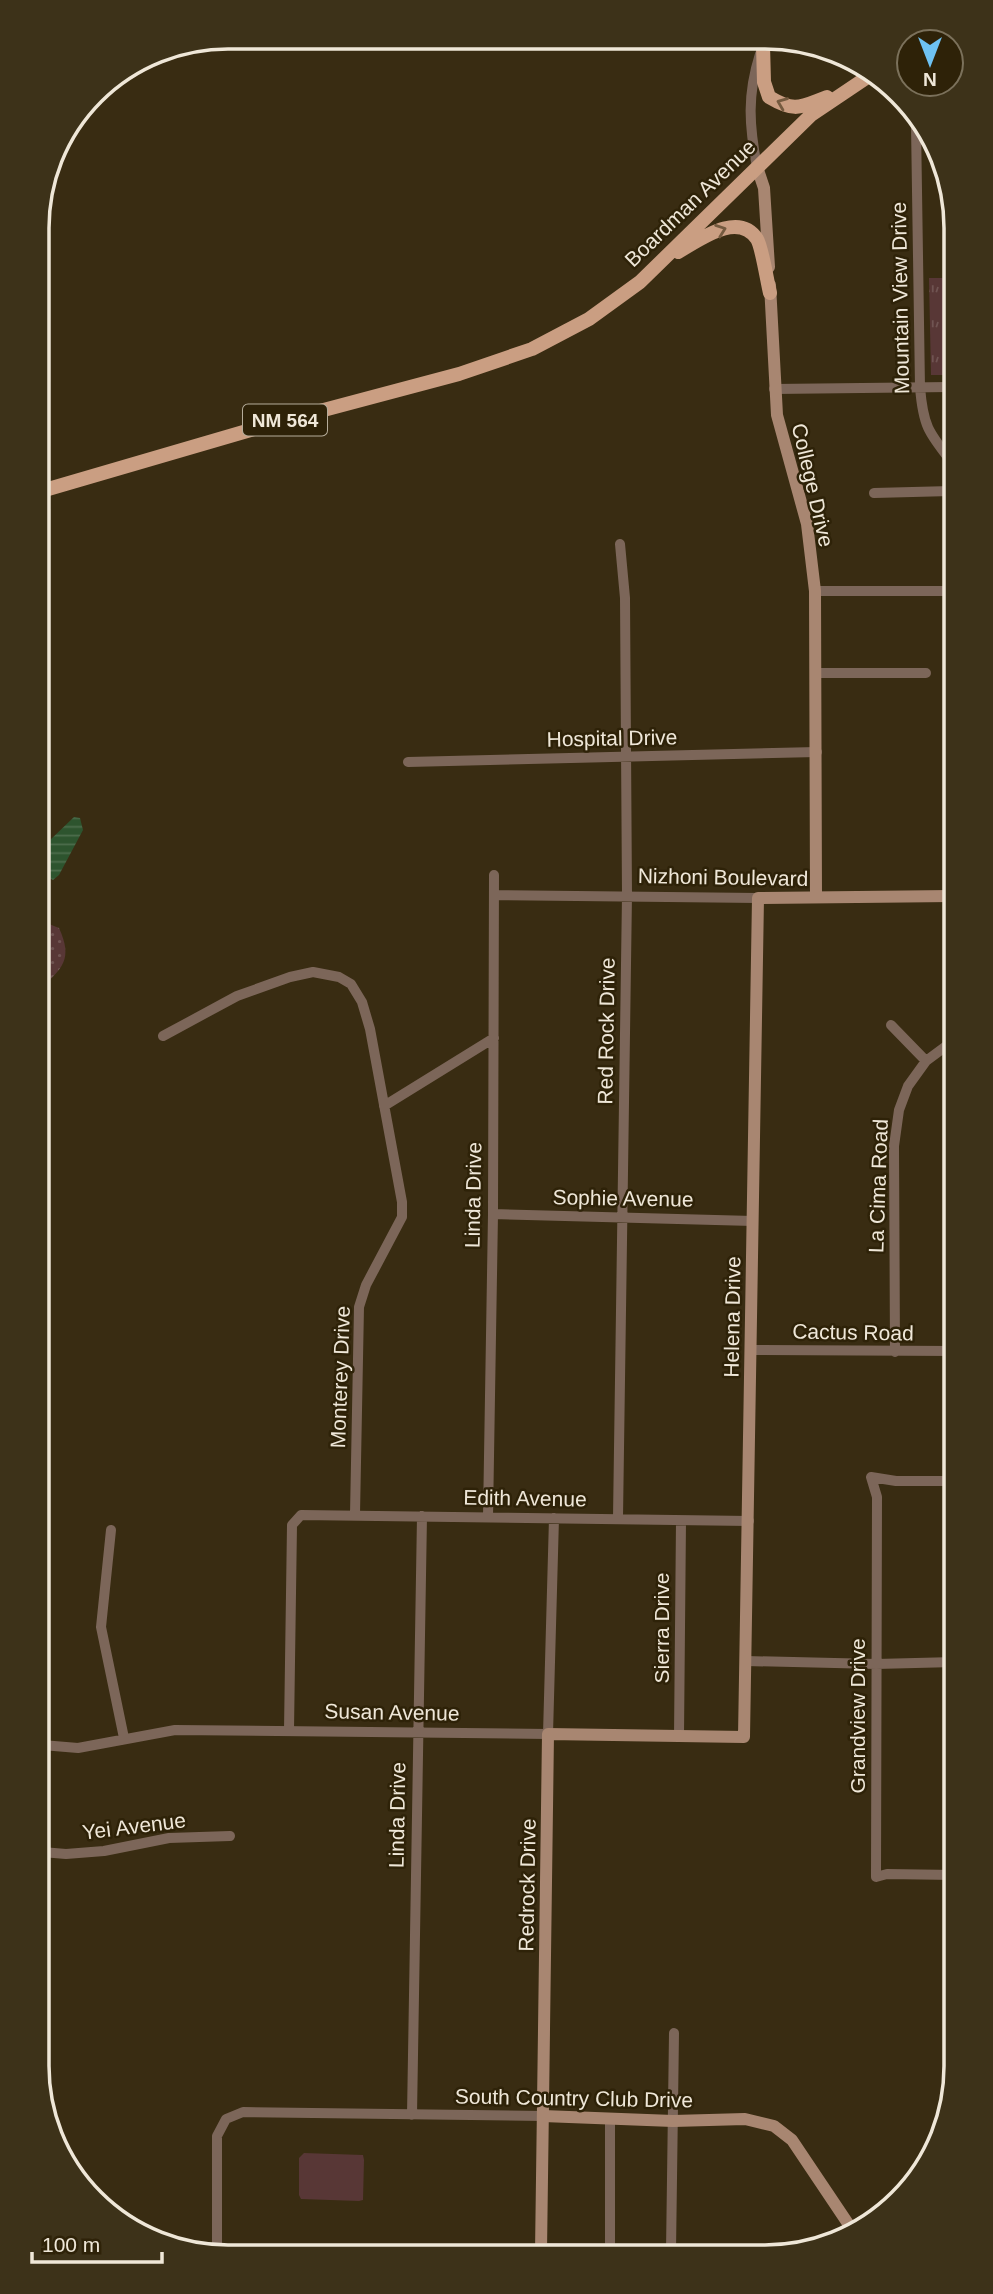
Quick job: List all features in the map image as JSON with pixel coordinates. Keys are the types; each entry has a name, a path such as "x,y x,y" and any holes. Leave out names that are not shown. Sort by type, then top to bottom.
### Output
{"main road":[{"path":"764,49 764,82 769,97 786,107 797,107 845,90"},
{"name":"Boardman Avenue","path":"49,489 271,424 459,374 532,349 589,319 640,282 811,115 864,79"},
{"name":"College Drive","path":"757,167 764,188 777,415 807,524 815,591 816,897"},
{"path":"661,261 728,225 742,228 757,239 770,293"},
{"name":"Nizhoni Boulevard","path":"758,898 944,896"},
{"name":"Helena Drive","path":"744,1737 758,898"},
{"name":"Susan Avenue","path":"548,1734 744,1737"},
{"name":"Redrock Drive","path":"541,2245 548,1734"},
{"name":"South Country Club Drive","path":"543,2116 673,2121 745,2119 774,2126 792,2140 848,2224"}],"street":[{"path":"757,167 751,138 750,104 751,85 762,49"},
{"name":"Mountain View Drive","path":"916,132 920,387 923,418 930,436 944,453"},
{"path":"774,389 944,387"},
{"path":"874,493 944,491"},
{"name":"Red Rock Drive","path":"618,1518 627,895 625,598 620,544"},
{"path":"815,591 944,591"},
{"path":"815,673 926,673"},
{"name":"Hospital Drive","path":"408,762 817,752"},
{"name":"Linda Drive","path":"488,1517 493,1214 494,875"},
{"name":"Nizhoni Boulevard","path":"494,895 758,898"},
{"name":"Monterey Drive","path":"163,1035 237,996 290,977 313,972 339,977 351,984 362,1002 402,1202 402,1217 366,1285 359,1307 355,1514"},
{"path":"891,1025 926,1061"},
{"path":"384,1106 494,1038"},
{"name":"La Cima Road","path":"895,1352 894,1146 899,1110 908,1086 926,1061 944,1048"},
{"name":"Sophie Avenue","path":"493,1214 753,1221"},
{"name":"Cactus Road","path":"751,1350 944,1351"},
{"name":"Grandview Drive","path":"944,1481 896,1481 871,1477 877,1497 876,1877 887,1874 944,1875"},
{"name":"Edith Avenue","path":"289,1730 292,1525 301,1515 749,1521"},
{"name":"Linda Drive","path":"412,2115 422,1516"},
{"name":"Redrock Drive","path":"548,1734 554,1518"},
{"name":"Sierra Drive","path":"679,1736 681,1521"},
{"path":"111,1530 100,1627 124,1738"},
{"path":"746,1661 876,1664 944,1662"},
{"name":"Susan Avenue","path":"49,1746 78,1748 175,1730 548,1734"},
{"name":"Yei Avenue","path":"49,1853 104,1851 169,1838 230,1836"},
{"path":"671,2245 674,2033"},
{"name":"South Country Club Drive","path":"217,2244 217,2136 226,2119 243,2112 543,2116"},
{"path":"610,2120 610,2245"}],"green space":[{"path":"929,278 944,278 944,375 931,375"},
{"path":"49,924 59,928 65,948 63,962 49,981"},
{"path":"304,2153 363,2155 363,2200 301,2199 299,2158"}],"shaded area":[{"path":"74,817 80,818 83,830 59,875 53,880 49,878 49,841"}]}
